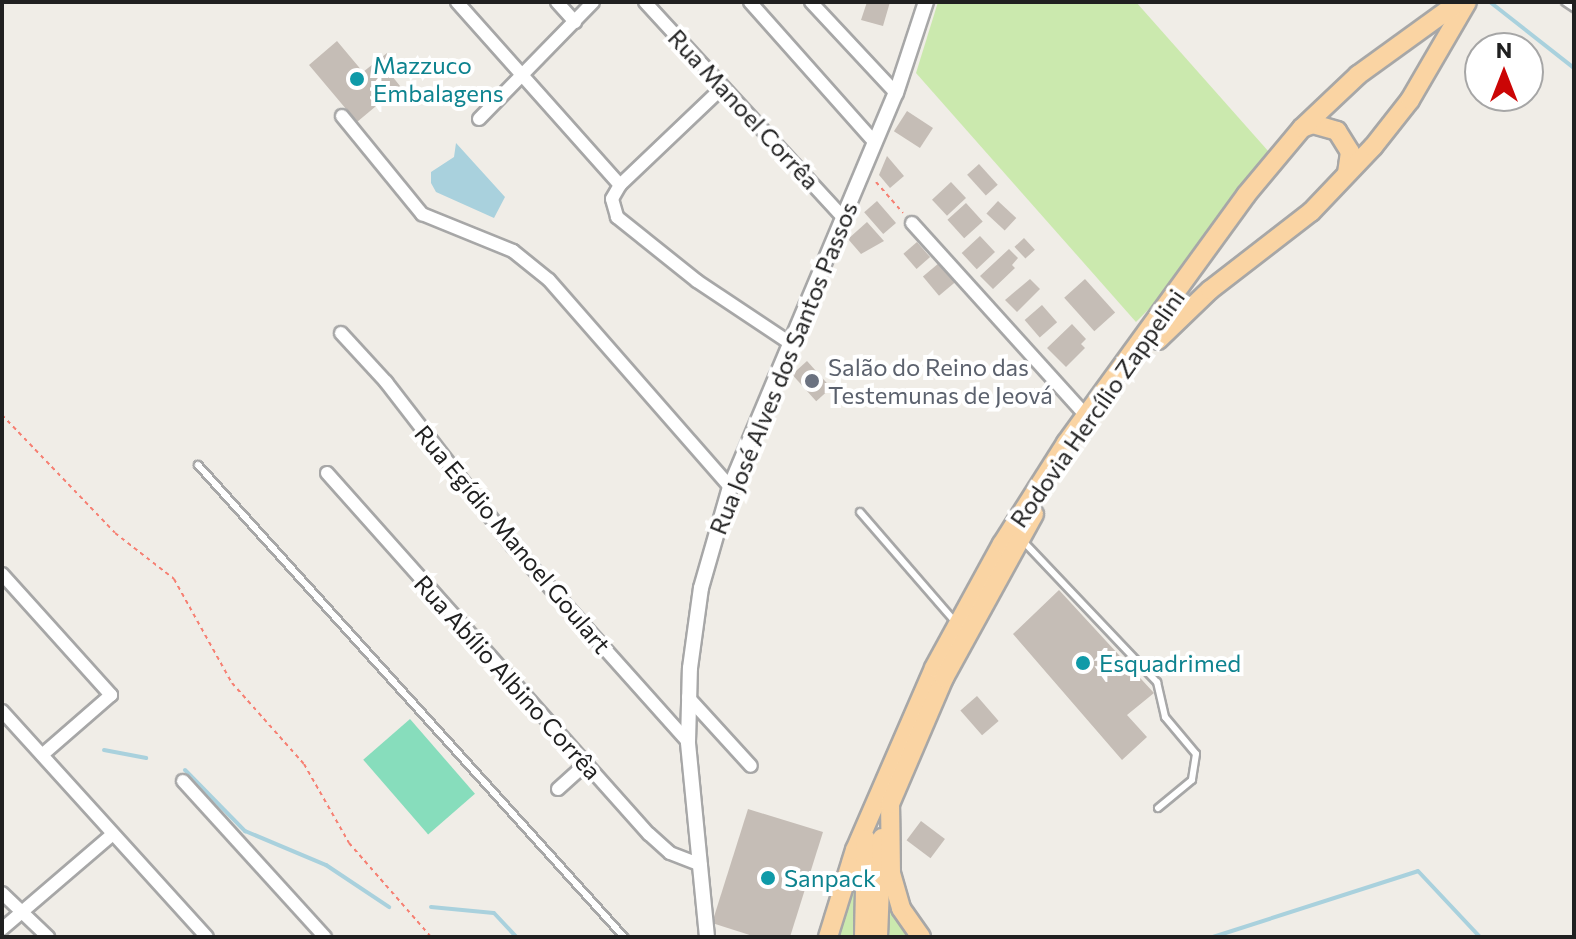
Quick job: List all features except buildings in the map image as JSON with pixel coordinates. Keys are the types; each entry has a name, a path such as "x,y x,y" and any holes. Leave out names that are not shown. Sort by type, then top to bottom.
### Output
{"main road":[{"name":"Rodovia Hercílio Zappelini","path":"828,937 957,624 1018,518 1246,195 1302,128 1358,75 1459,2"},
{"name":"Rodovia Hercílio Zappelini","path":"921,937 901,908 891,873 881,806 944,678 1020,538 1098,419 1176,319 1311,212 1346,176 1410,100 1467,2"},
{"path":"1302,128 1313,124 1337,131 1350,152 1346,176"},
{"path":"864,937 864,859 881,806"},
{"path":"878,937 881,806"}],"street":[{"path":"457,2 620,185"},
{"path":"557,2 575,22"},
{"path":"479,119 524,77 593,2"},
{"name":"Rua Manoel Corrêa","path":"645,2 843,217"},
{"path":"750,2 875,143"},
{"path":"811,2 896,93"},
{"name":"Rua José Alves dos Santos Passos","path":"707,937 688,742 688,697 701,588 730,487 896,93 926,2"},
{"path":"723,87 620,185 612,199 617,217 697,281 790,343"},
{"path":"342,116 422,214 513,251 549,280 730,487"},
{"path":"912,223 1087,417"},
{"name":"Rua Egídio Manoel Goulart","path":"341,333 386,382 512,545 688,742"},
{"name":"Rua Abílio Albino Corrêa","path":"327,473 660,845 701,865"},
{"path":"2,574 111,695 42,755"},
{"path":"688,697 751,766"},
{"path":"2,711 207,937"},
{"path":"558,789 586,764"},
{"path":"183,781 325,937"},
{"path":"2,929 113,834"},
{"path":"2,893 48,937"}],"lane":[{"path":"1565,2 1574,8"},
{"path":"198,465 624,937"},
{"path":"860,512 957,624"},
{"path":"1020,538 1157,682 1165,717 1196,754 1192,780 1158,808"}],"path":[{"path":"864,170 912,223"},
{"path":"2,415 115,533 174,579 232,683 304,764 349,843 431,937"}],"green space":[{"path":"938,2 1136,2 1269,152 1168,290 1136,322 916,73"},
{"path":"410,719 475,794 428,834 363,760"},
{"path":"857,870 859,937 839,937 843,921"},
{"path":"886,899 909,937 886,937"}],"water":[{"path":"456,143 505,197 494,218 436,192 431,183 431,172 454,157"}],"waterway":[{"path":"1490,2 1574,68"},
{"path":"104,750 146,758"},
{"path":"185,770 245,831 326,865 389,907"},
{"path":"1213,937 1418,871 1480,937"},
{"path":"431,907 494,913 516,937"}],"place":[{"name":"Mazzuco Embalagens","path":"357,79"},
{"name":"Salão do Reino das Testemunas de Jeová","path":"812,381"},
{"name":"Esquadrimed","path":"1083,663"},
{"name":"Sanpack","path":"768,878"}]}
